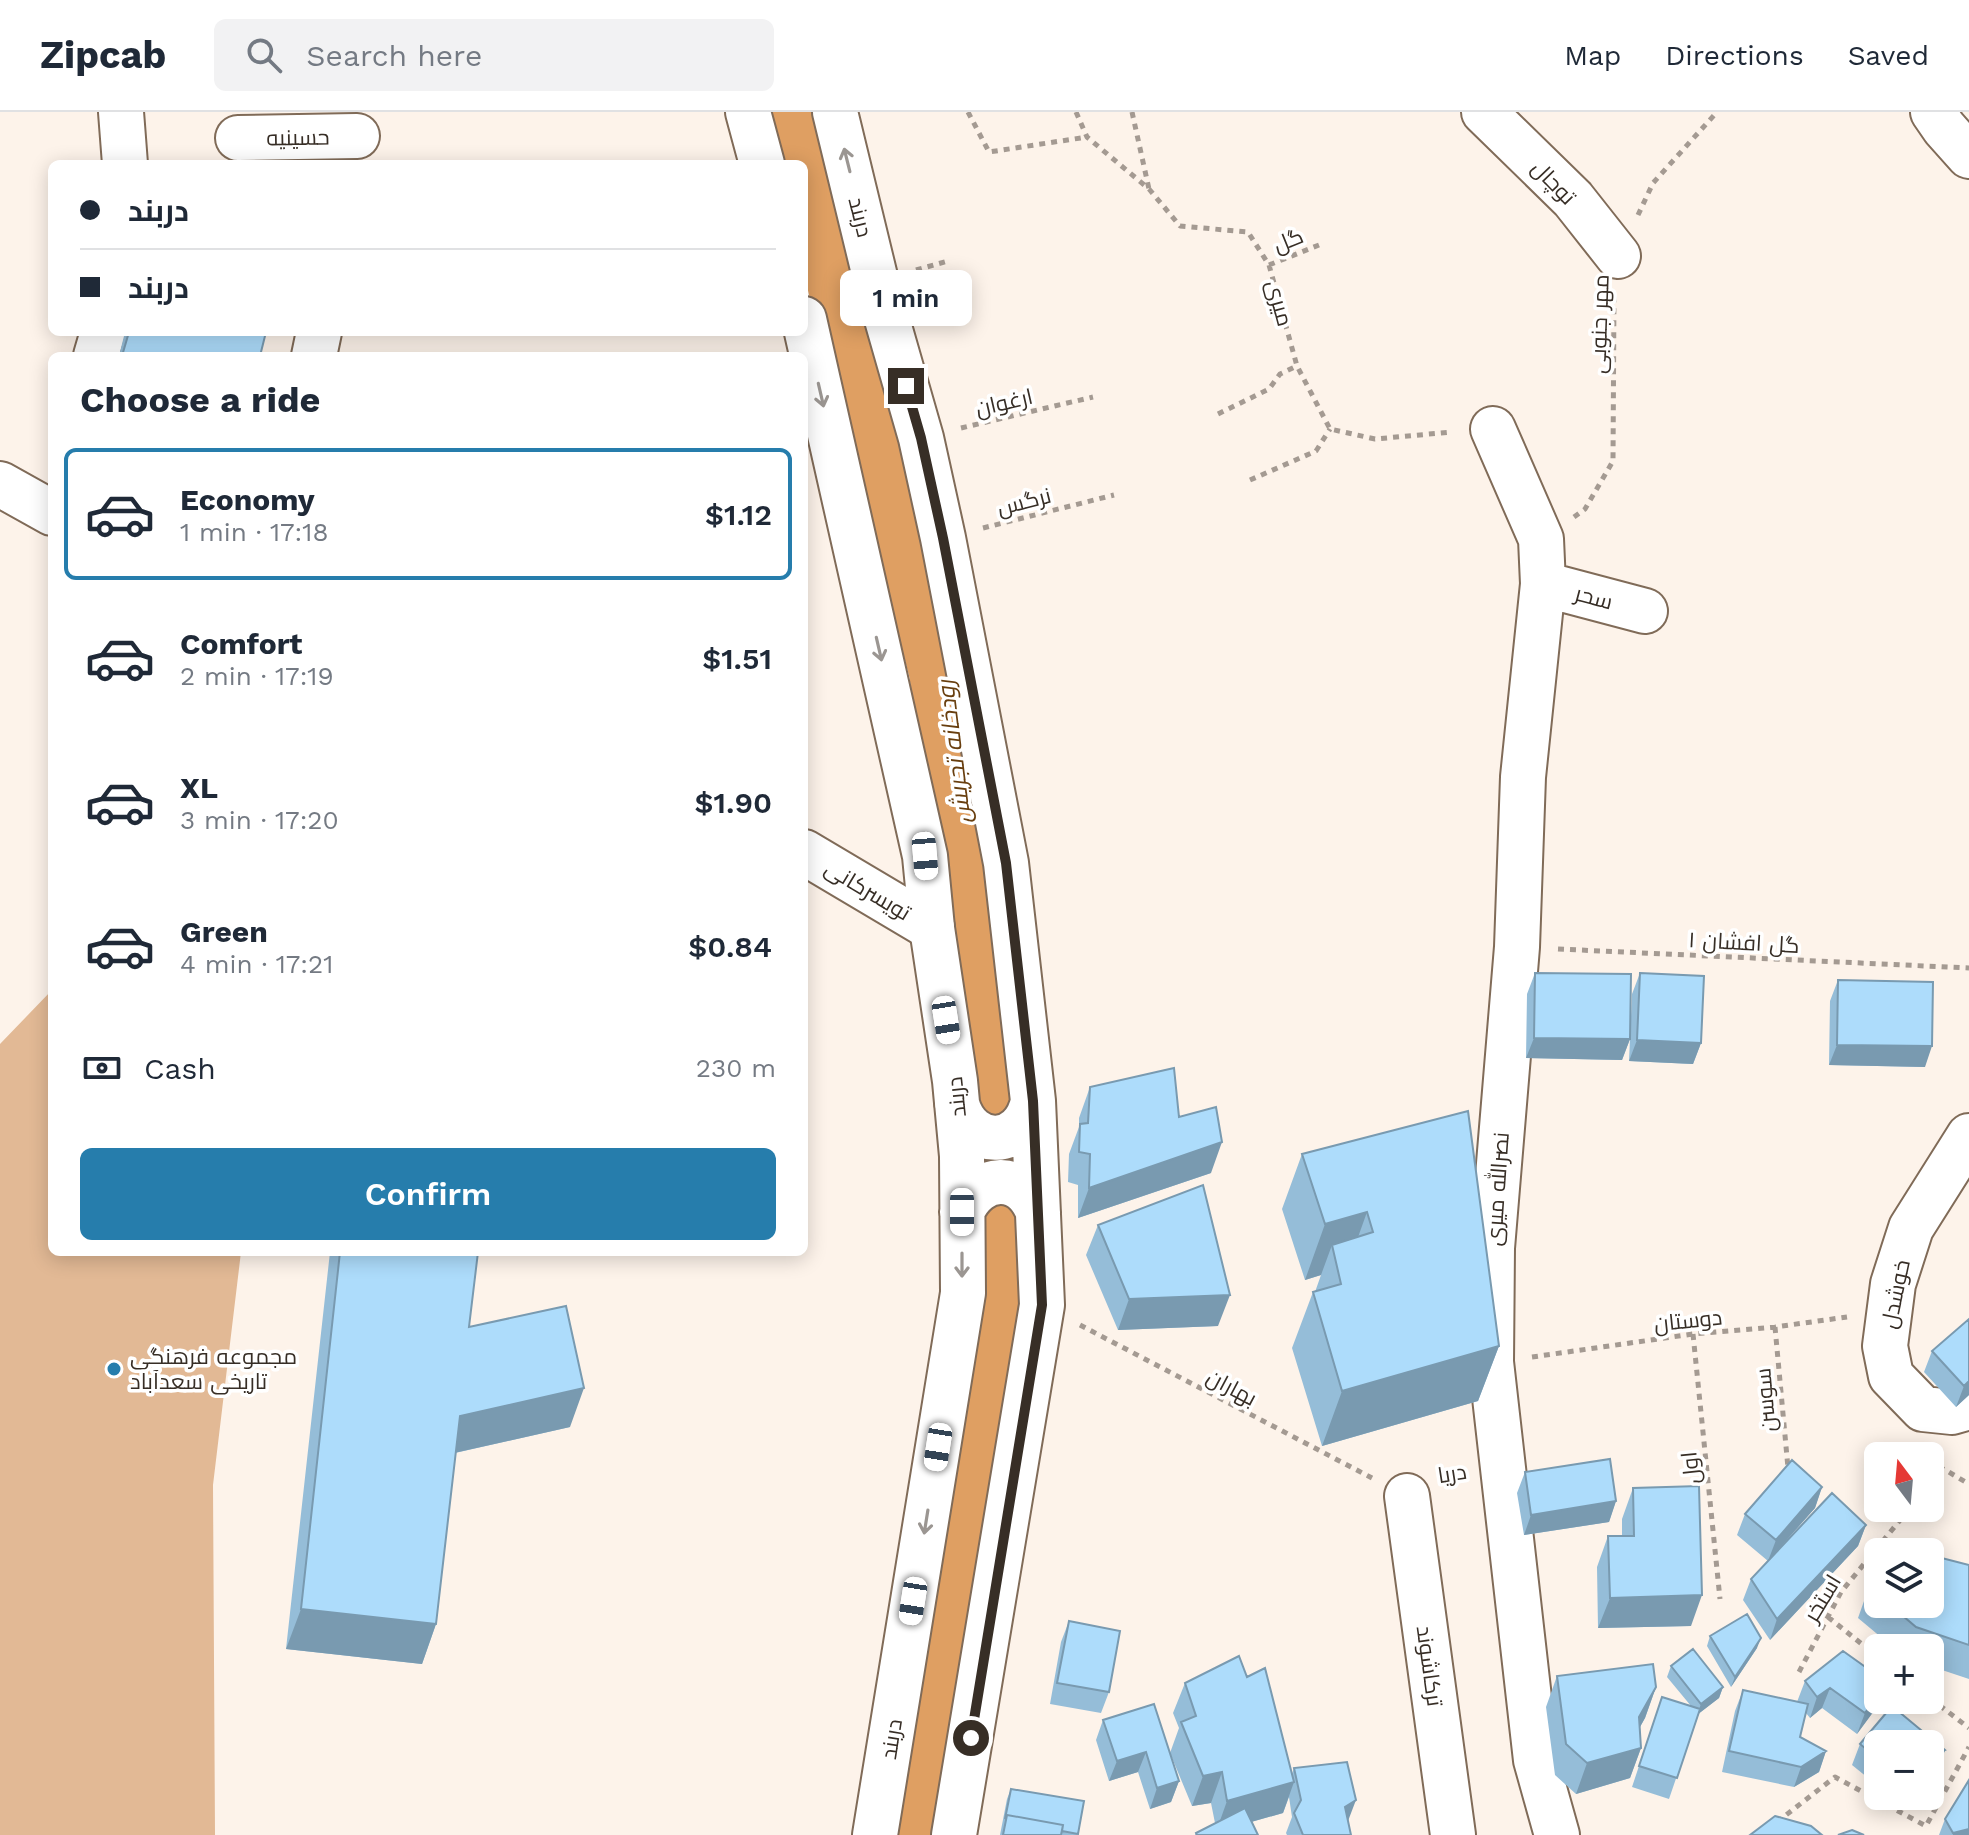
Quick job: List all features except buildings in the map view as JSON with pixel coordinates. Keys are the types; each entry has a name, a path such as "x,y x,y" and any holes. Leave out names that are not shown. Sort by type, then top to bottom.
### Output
{"main road":[{"path":"121,112 125,160"},
{"path":"748,112 761,160"},
{"name":"دربند","path":"835,112 876,281 921,438 943,538 1006,863 1033,1101 1042,1305 954,1835"},
{"name":"توچال","path":"1484,112 1573,199 1618,256"},
{"path":"1933,112 1969,156"},
{"name":"حسینیه","path":"238,138 355,137"},
{"name":"دربند","path":"808,336 925,856 962,1156 963,1293 875,1835"},
{"path":"1493,429 1541,539"},
{"path":"0,484 48,511"},
{"name":"نصرالله میری","path":"1541,539 1543,584 1523,777 1517,947 1492,1248 1491,1362 1536,1760 1557,1835"},
{"name":"سحر","path":"1543,584 1645,611"},
{"name":"تویسرکانی","path":"808,854 932,928"},
{"path":"957,1104 967,1125 977,1133 1000,1137 1024,1125 1033,1101"},
{"name":"خوشدل","path":"1969,1136 1911,1228 1893,1284 1885,1346 1891,1376 1923,1409 1952,1412 1969,1407"},
{"path":"962,1212 977,1189 989,1183 1002,1182 1025,1191 1034,1200 1038,1212"},
{"name":"ترکاشوند","path":"1407,1496 1453,1835"}],"path":[{"path":"968,112 989,152 1087,137 1076,112"},
{"path":"1132,112 1149,189"},
{"name":"مهر جنوبی","path":"1541,539 1585,509 1613,461 1614,306 1618,256 1653,183 1717,112"},
{"name":"میری","path":"1087,137 1149,189 1180,226 1248,232 1269,265 1297,366 1330,429"},
{"name":"گل","path":"1269,265 1319,245"},
{"path":"1218,414 1269,389 1280,374 1297,366"},
{"name":"ارغوان","path":"921,438 1093,397"},
{"path":"1250,480 1316,451 1330,429 1375,439 1493,429"},
{"name":"نرگس","path":"943,538 1114,495"},
{"name":"گل افشان ۱","path":"1517,947 1969,968"},
{"name":"بهاران","path":"1042,1305 1407,1496"},
{"name":"دوستان","path":"1491,1362 1693,1334 1888,1312"},
{"name":"سوسن","path":"1775,1327 1788,1469"},
{"name":"اول","path":"1693,1334 1720,1599"},
{"name":"استخر","path":"1799,1672 1841,1592 1898,1522"},
{"path":"1828,1617 1864,1646"},
{"path":"1944,1709 1969,1728"},
{"path":"1773,1825 1835,1777 1926,1826 1969,1747"}],"shaded area":[{"name":"مجموعه فرهنگی تاریخی سعدآباد","path":"48,994 48,1256 241,1256 213,1485 215,1835 0,1835 0,1044"}],"waterway":[{"name":"رودخانه تجریش","path":"800,112 858,347 944,671 999,1133 1002,1250 923,1835"}],"place":[{"name":"مجموعه فرهنگی تاریخی سعدآباد","path":"114,1369"}],"route":[{"path":"906,386 943,538 1006,863 1033,1101 1042,1305 971,1738"}]}
